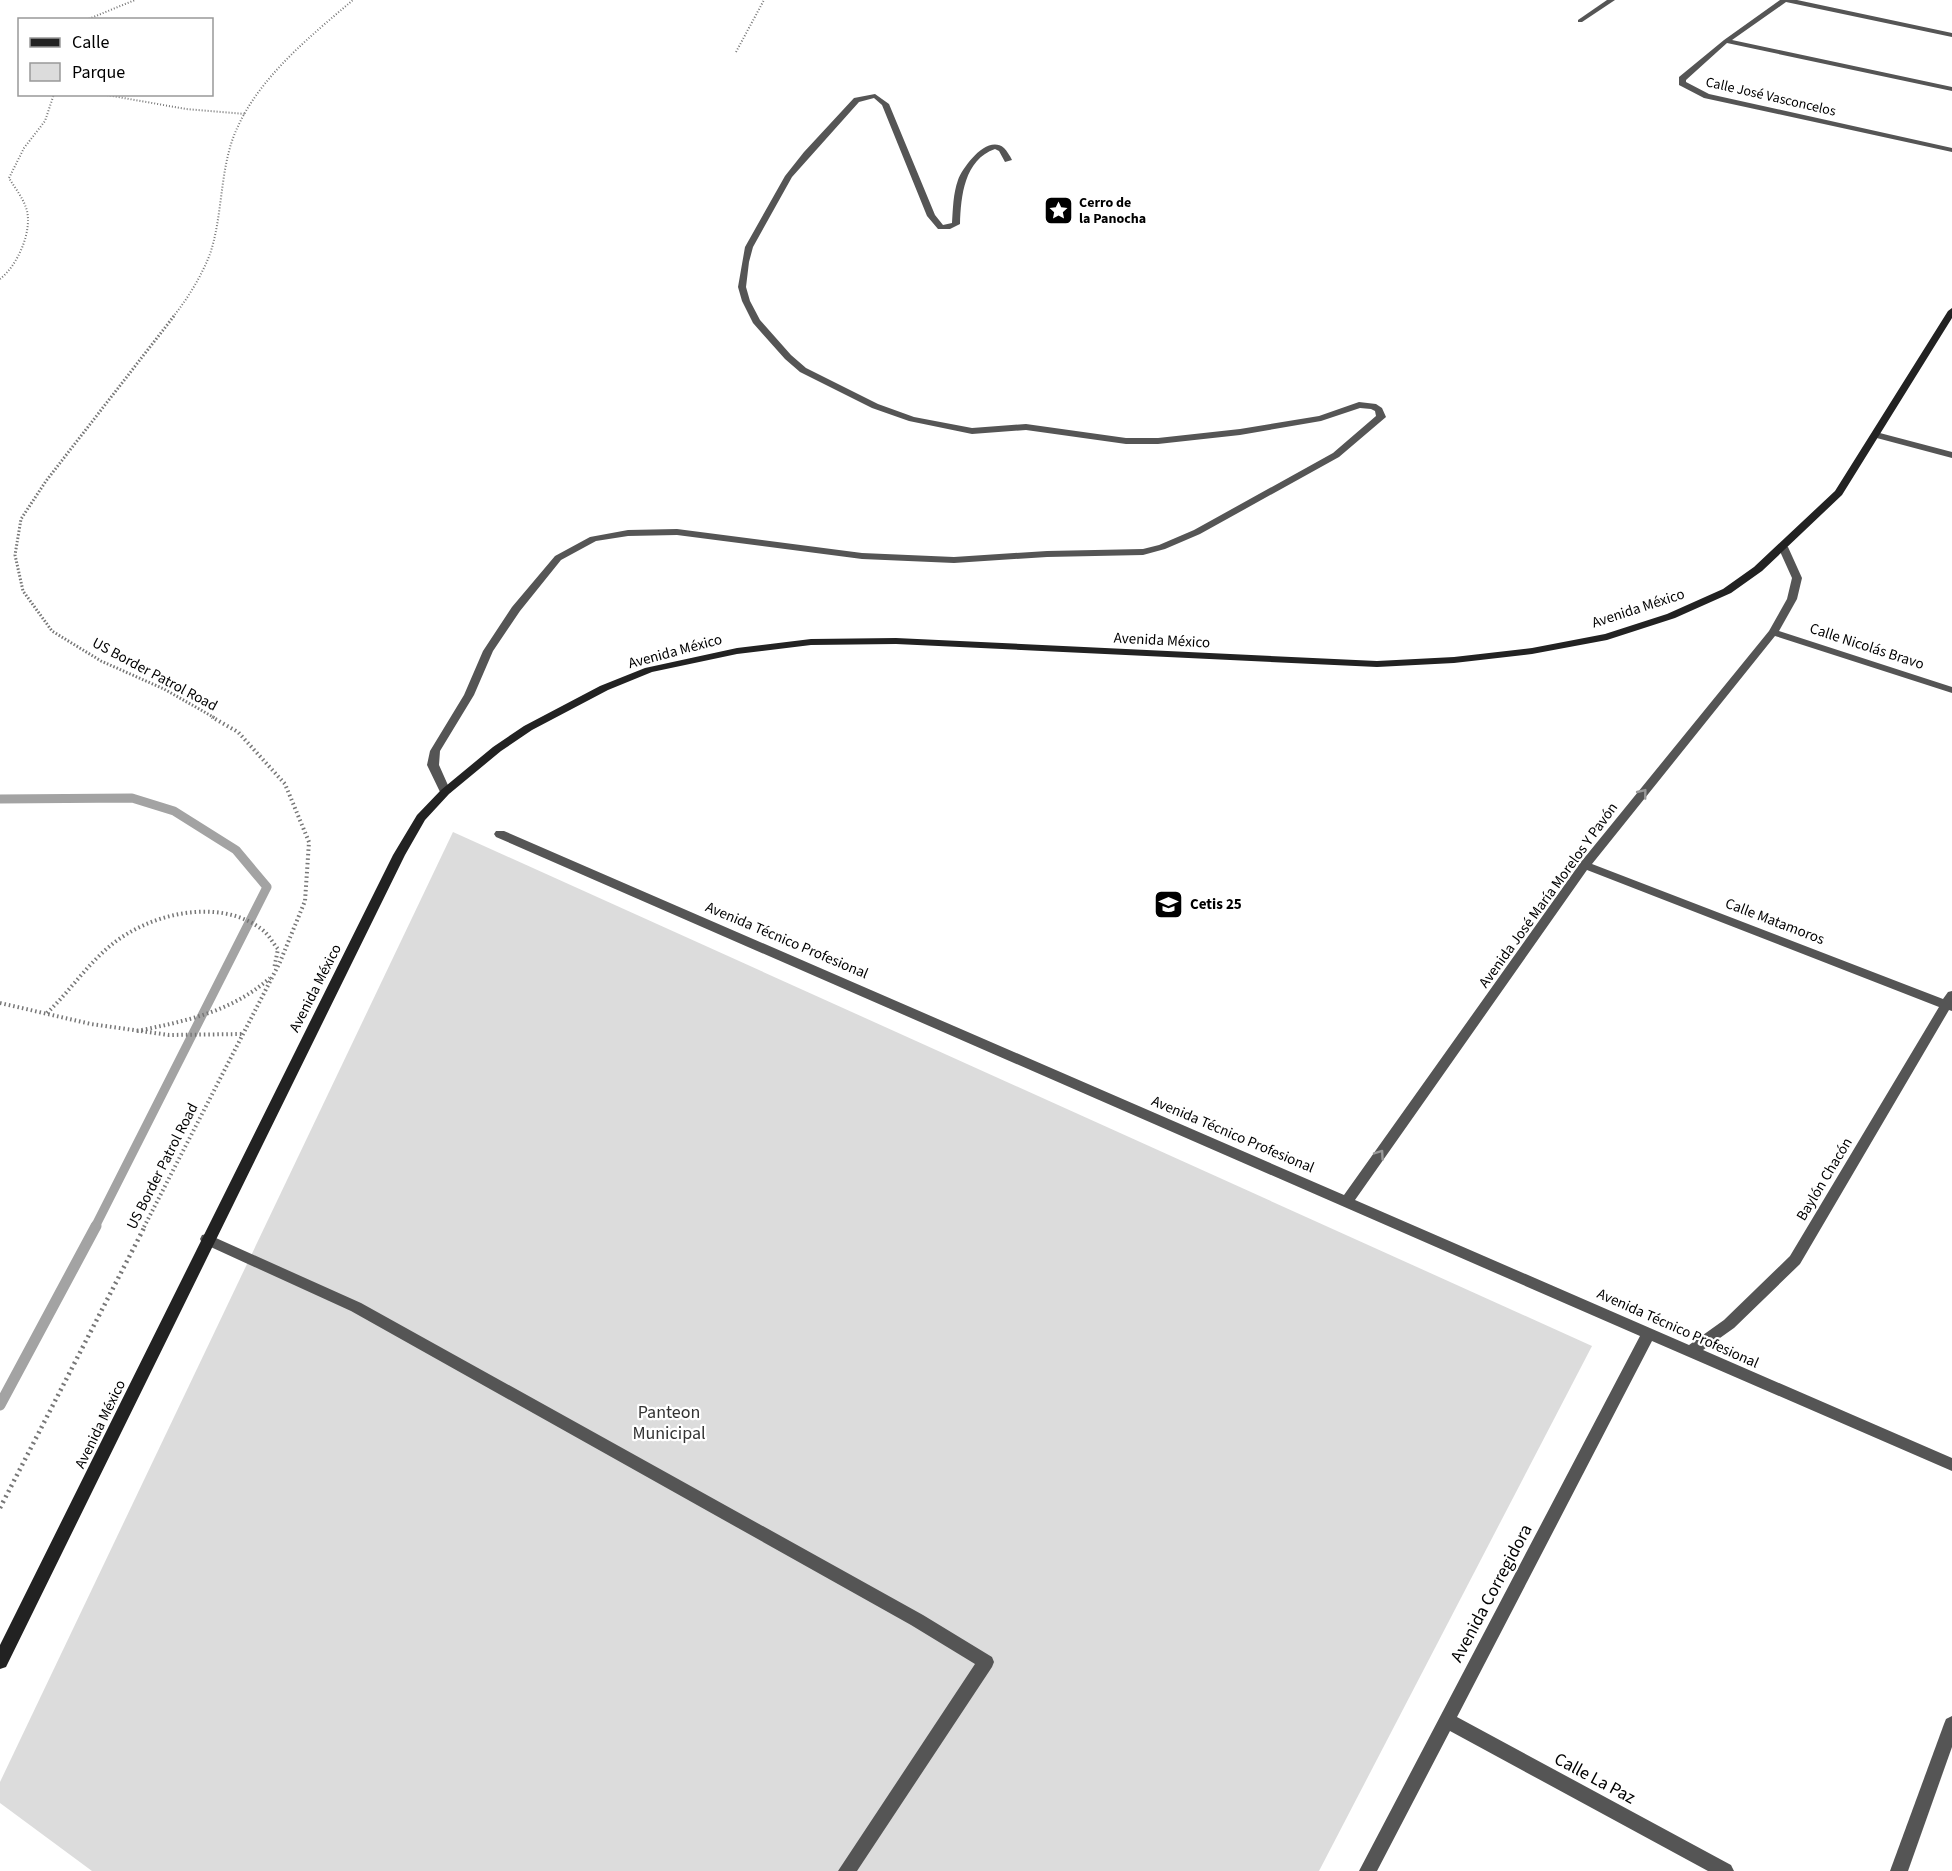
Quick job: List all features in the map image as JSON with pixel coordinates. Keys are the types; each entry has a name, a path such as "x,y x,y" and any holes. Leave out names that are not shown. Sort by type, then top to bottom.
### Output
{"main road":[{"path":"1876,435 1952,311"},
{"name":"Avenida México","path":"0,1662 207,1239 399,855 421,818 445,792 497,749 528,728 604,688 649,670 738,651 811,642 896,641 1377,664 1454,660 1532,651 1607,637 1671,616 1727,591 1758,569 1839,493 1876,435"}],"street":[{"path":"1580,21 1612,0"},
{"path":"1786,0 1952,35"},
{"name":"Calle José Vasconcelos","path":"1786,0 1726,41 1682,79 1682,83 1707,96 1952,150"},
{"path":"1726,41 1952,89"},
{"path":"445,792 433,765 435,751 469,695 488,651 516,609 558,558 593,539 628,533 677,532 862,556 954,560 1047,554 1143,552 1162,547 1197,532 1336,455 1380,417 1379,410 1366,404 1321,418 1240,432 1141,441 1026,428 963,430 912,419 827,384 788,357 756,321 746,301 742,286 749,247 789,176 821,136 857,100 875,96 885,104 931,216 941,227 956,224 958,189 964,172 975,159 993,147 1002,150 1008,160"},
{"path":"1876,435 1952,455"},
{"name":"Avenida José María Morelos Y Pavón","path":"1346,1202 1585,865 1773,632 1792,598 1797,578 1783,547"},
{"name":"Calle Nicolás Bravo","path":"1773,632 1952,690"},
{"name":"Avenida Técnico Profesional","path":"500,834 1952,1465"},
{"name":"Calle Matamoros","path":"1585,865 1950,1002"},
{"name":"Baylón Chacón","path":"1691,1351 1729,1324 1795,1260 1950,1002"},
{"path":"207,1239 356,1307 907,1614 986,1662 847,1871"},
{"name":"Avenida Corregidora","path":"1368,1871 1649,1333"},
{"name":"Calle La Paz","path":"1446,1720 1725,1871"},
{"path":"1899,1871 1952,1724"}],"path":[{"path":"91,18 135,0"},
{"name":"US Border Patrol Road","path":"0,1508 274,974 306,901 309,843 285,784 237,732 164,689 101,661 52,631 24,591 15,555 21,519 46,481 191,293 210,253 232,142 252,98 320,28 353,0"},
{"path":"736,52 764,0"},
{"path":"0,279 8,276 19,256 28,213 9,178 24,148 45,121 53,96"},
{"path":"112,96 186,109 245,114"},
{"path":"47,1013 112,945 155,920 205,911 234,914 261,928 278,949 274,974 254,995 219,1012 137,1030"},
{"path":"0,1003 91,1024 169,1035 243,1034"}],"green space":[{"name":"Panteon Municipal","path":"453,832 1592,1346 1319,1871 92,1871 0,1803 0,1782"}],"waterway":[{"path":"0,799 132,798 174,811 236,850 267,887 95,1227"},
{"path":"0,1405 96,1226"}],"place":[{"name":"Cerro de la Panocha","path":"1058,210"},
{"name":"Cetis 25","path":"1169,904"}]}
